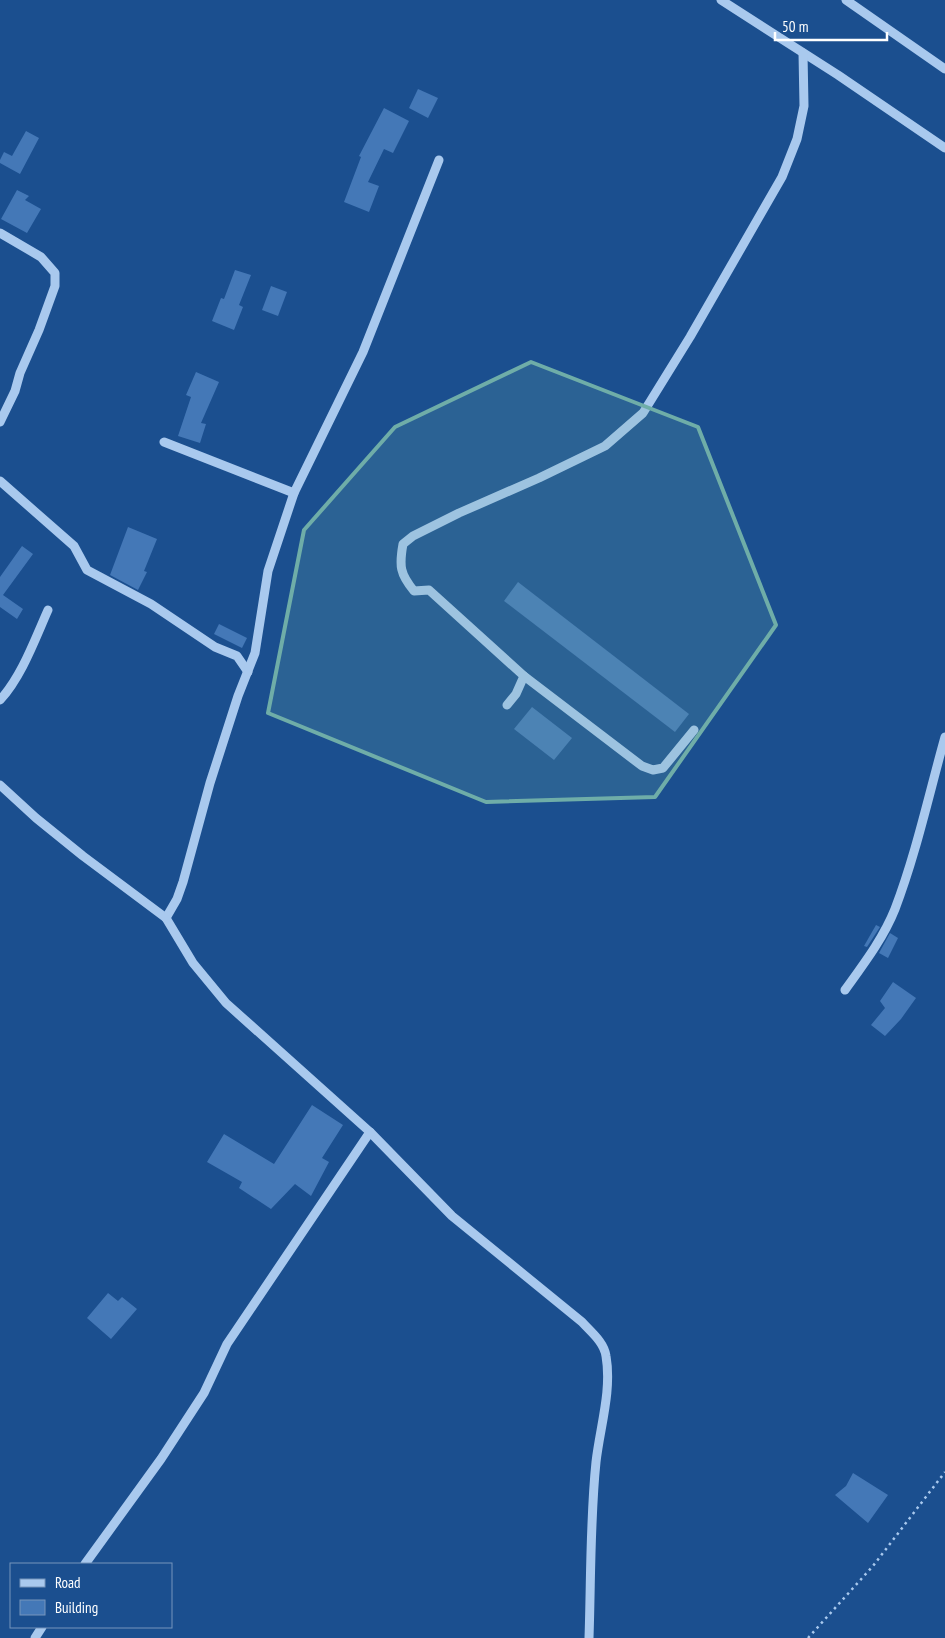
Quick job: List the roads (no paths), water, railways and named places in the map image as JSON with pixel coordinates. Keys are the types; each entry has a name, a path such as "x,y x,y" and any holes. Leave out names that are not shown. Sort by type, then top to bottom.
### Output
{"street":[{"path":"721,0 945,148"},
{"path":"846,0 945,69"},
{"path":"694,730 663,768 653,770 642,766 524,676 429,590 414,591 404,579 400,570 403,544 413,536 459,512 539,478 605,446 643,413 690,337 782,177 797,140 804,106 803,54"},
{"path":"166,918 177,899 183,882 210,783 255,653 268,571 294,494 363,352 439,160"},
{"path":"0,233 41,257 55,273 55,286 20,373 15,391 0,422"},
{"path":"164,442 294,494"},
{"path":"0,480 74,546 87,570 151,604 215,647 236,656 248,672"},
{"path":"0,700 7,693 30,651 48,610"},
{"path":"508,705 516,694 524,676"},
{"path":"845,990 871,953 894,910 913,852 945,736"},
{"path":"0,785 36,818 83,856 166,918 193,963 226,1003 370,1132 452,1216 582,1322 598,1339 606,1353 608,1375 596,1461 593,1502 589,1635 580,1638"},
{"path":"86,1563 161,1459 204,1393 227,1344 370,1132"}]}
